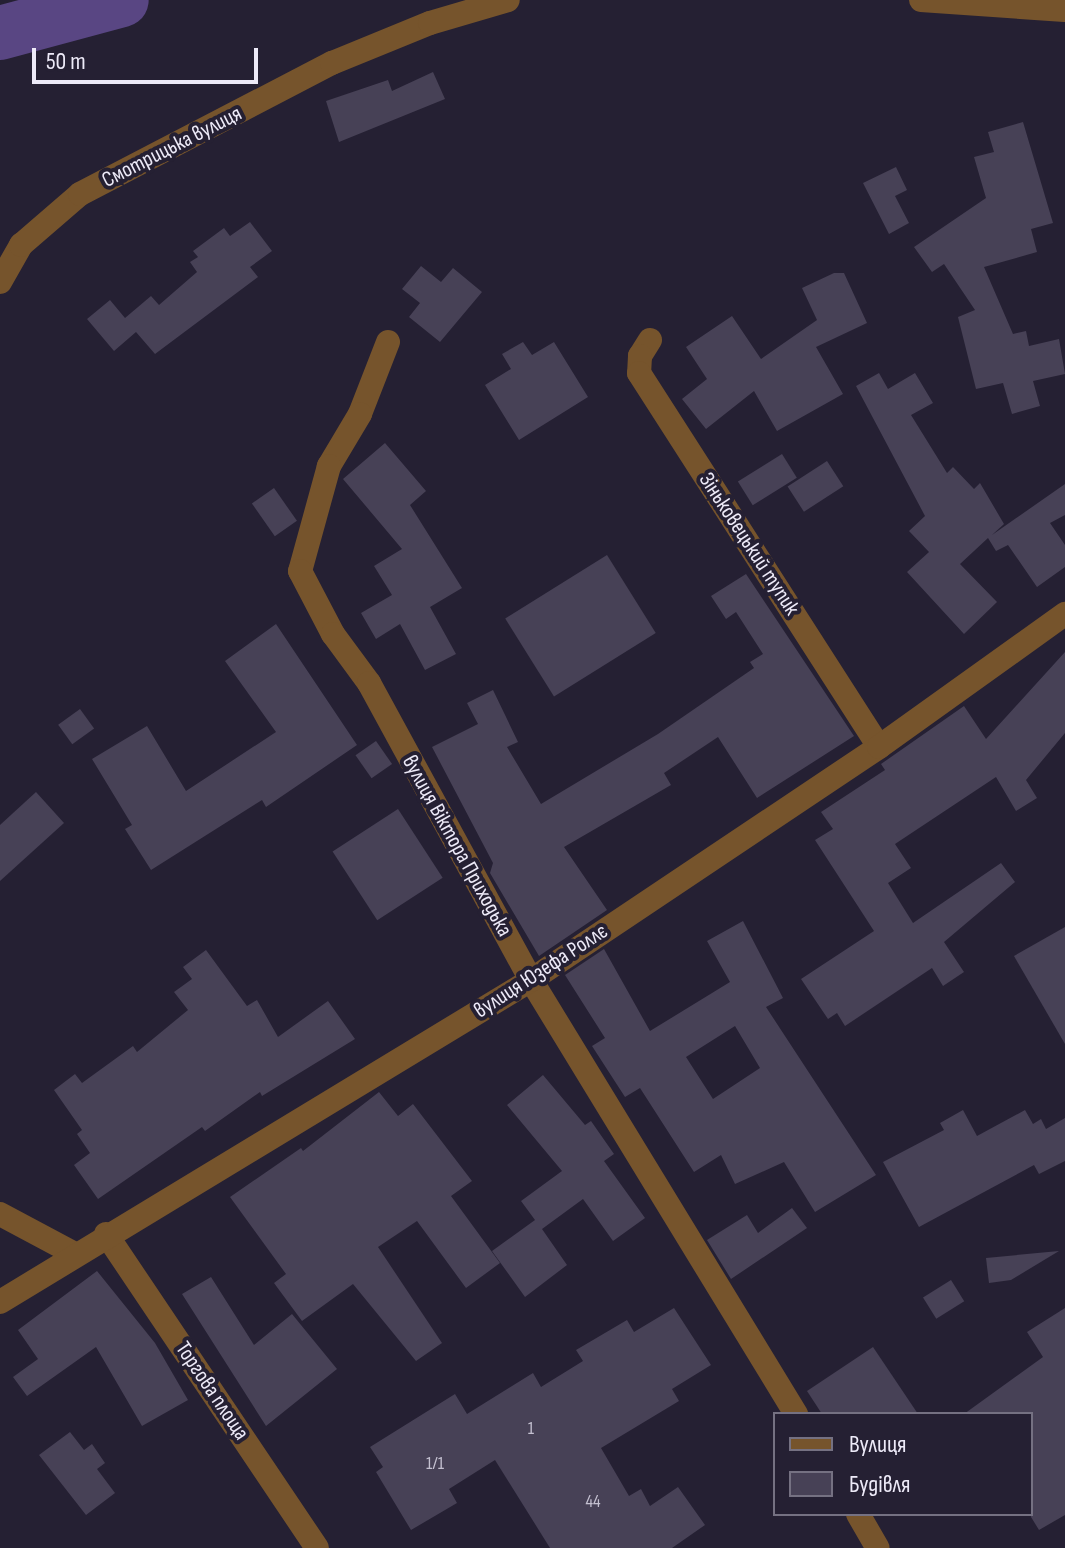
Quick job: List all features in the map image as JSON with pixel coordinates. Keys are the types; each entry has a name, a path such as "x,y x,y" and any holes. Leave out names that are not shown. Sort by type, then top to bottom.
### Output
{"street":[{"name":"Смотрицька вулиця","path":"0,282 21,245 80,194 332,63 416,28 508,0"},
{"path":"921,0 1065,10"},
{"name":"Зіньковецький тупик","path":"650,340 640,356 639,373 879,747"},
{"name":"вулиця Віктора Приходька","path":"388,342 360,414 329,466 300,571 333,634 369,683 531,980 795,1412"},
{"name":"вулиця Юзефа Роллє","path":"0,1302 106,1234 531,980 879,747 1065,614"},
{"path":"0,1214 75,1254"},
{"name":"Торгова площа","path":"106,1234 317,1548"},
{"path":"859,1516 878,1548"}],"building":[{"path":"433,72 445,99 339,142 326,101 388,80 392,91"},
{"path":"1023,122 1053,223 1031,229 1037,252 984,267 1013,334 1026,331 1029,346 1059,339 1065,374 1033,381 1040,406 1012,414 1003,383 976,389 958,317 975,310 944,264 932,272 914,247 986,198 974,157 994,152 988,132"},
{"path":"896,167 907,190 895,196 909,223 889,234 863,183"},
{"path":"250,222 272,251 250,267 258,277 155,354 136,332 114,351 87,319 110,300 125,318 151,296 159,305 197,272 190,262 198,257 193,251 224,228 230,236"},
{"path":"421,266 441,282 453,268 482,292 440,342 409,317 420,303 402,289"},
{"path":"834,273 844,273 867,323 816,347 843,394 777,431 754,391 706,429 682,399 707,379 686,347 732,316 761,359 817,320 802,288"},
{"path":"523,342 532,355 554,342 588,397 519,440 485,385 511,369 502,354"},
{"path":"879,373 888,389 915,373 933,403 911,415 947,473 953,467 974,489 980,483 1004,524 992,535 1065,484 1065,515 1050,523 1065,545 1065,567 1037,587 1008,545 996,551 988,538 960,564 997,602 964,634 907,572 929,552 909,531 925,516 856,386"},
{"path":"385,443 426,491 410,505 462,588 430,607 456,654 425,670 400,624 376,639 361,613 392,595 374,566 402,549 343,479"},
{"path":"782,454 797,478 753,505 738,482"},
{"path":"827,461 843,486 804,512 788,487"},
{"path":"274,488 297,521 275,536 252,503"},
{"path":"607,555 656,633 554,697 505,619"},
{"path":"746,574 854,736 757,798 718,737 664,773 671,785 564,847 607,910 539,956 490,873 493,863 432,747 478,724 467,703 493,690 518,742 507,747 541,804 658,734 754,668 750,662 763,654 736,612 726,619 711,596"},
{"path":"276,624 357,745 266,807 262,800 151,870 125,829 132,825 92,759 147,726 186,791 276,732 225,661"},
{"path":"1065,652 1065,733 1026,780 1037,798 1016,811 996,777 895,844 911,868 888,883 913,923 1001,863 1015,882 944,942 964,972 943,986 932,968 845,1026 837,1013 828,1019 801,979 874,931 815,840 833,829 821,812 885,770 881,764 964,706 986,739"},
{"path":"80,709 94,728 72,744 58,725"},
{"path":"376,741 392,764 372,778 356,755"},
{"path":"36,792 64,823 0,881 0,825"},
{"path":"398,809 443,878 377,920 333,851"},
{"path":"743,921 783,998 766,1007 876,1175 815,1212 784,1162 735,1184 721,1155 694,1172 640,1088 625,1097 592,1046 605,1038 565,975 604,949 650,1031 730,982 707,941","holes":["735,1026 760,1068 713,1099 686,1057"]},
{"path":"1065,927 1065,1044 1014,956"},
{"path":"206,950 247,1006 257,1000 278,1037 328,1001 355,1039 262,1096 260,1092 205,1131 202,1127 98,1199 74,1165 90,1153 77,1134 82,1130 54,1090 75,1074 82,1083 133,1046 137,1052 188,1010 174,992 192,979 183,967"},
{"path":"543,1075 585,1125 591,1121 614,1154 604,1161 645,1218 613,1241 583,1199 542,1229 567,1265 525,1297 492,1251 535,1220 521,1201 562,1171 507,1105"},
{"path":"379,1092 398,1116 413,1104 472,1181 451,1196 500,1263 466,1288 417,1221 378,1247 442,1343 416,1361 353,1284 302,1321 274,1283 286,1274 230,1197 301,1148 303,1151"},
{"path":"963,1110 977,1136 1025,1110 1033,1124 1041,1119 1046,1129 1065,1118 1065,1161 1039,1174 1034,1165 919,1227 883,1162 944,1130 940,1123"},
{"path":"792,1208 807,1228 731,1279 707,1240 747,1215 758,1233"},
{"path":"1059,1251 1011,1280 989,1283 986,1258"},
{"path":"97,1271 155,1343 188,1400 142,1426 96,1347 27,1396 13,1377 38,1359 18,1330"},
{"path":"211,1277 254,1345 292,1314 337,1369 266,1426 182,1294"},
{"path":"951,1280 964,1301 936,1319 923,1297"},
{"path":"674,1308 711,1365 672,1389 679,1401 601,1448 629,1496 641,1489 650,1506 678,1487 705,1525 672,1548 550,1548 495,1460 449,1489 457,1503 411,1530 376,1472 383,1467 370,1447 455,1394 467,1414 533,1373 541,1387 583,1361 576,1350 627,1320 634,1332"},
{"path":"1065,1308 1065,1515 1039,1530 1031,1517 1033,1412 967,1412 1043,1357 1027,1332"},
{"path":"873,1347 917,1412 821,1412 807,1391"},
{"path":"70,1432 84,1450 92,1444 105,1463 97,1469 115,1493 86,1515 39,1455"}],"waterway":[{"path":"0,33 122,0"}]}
